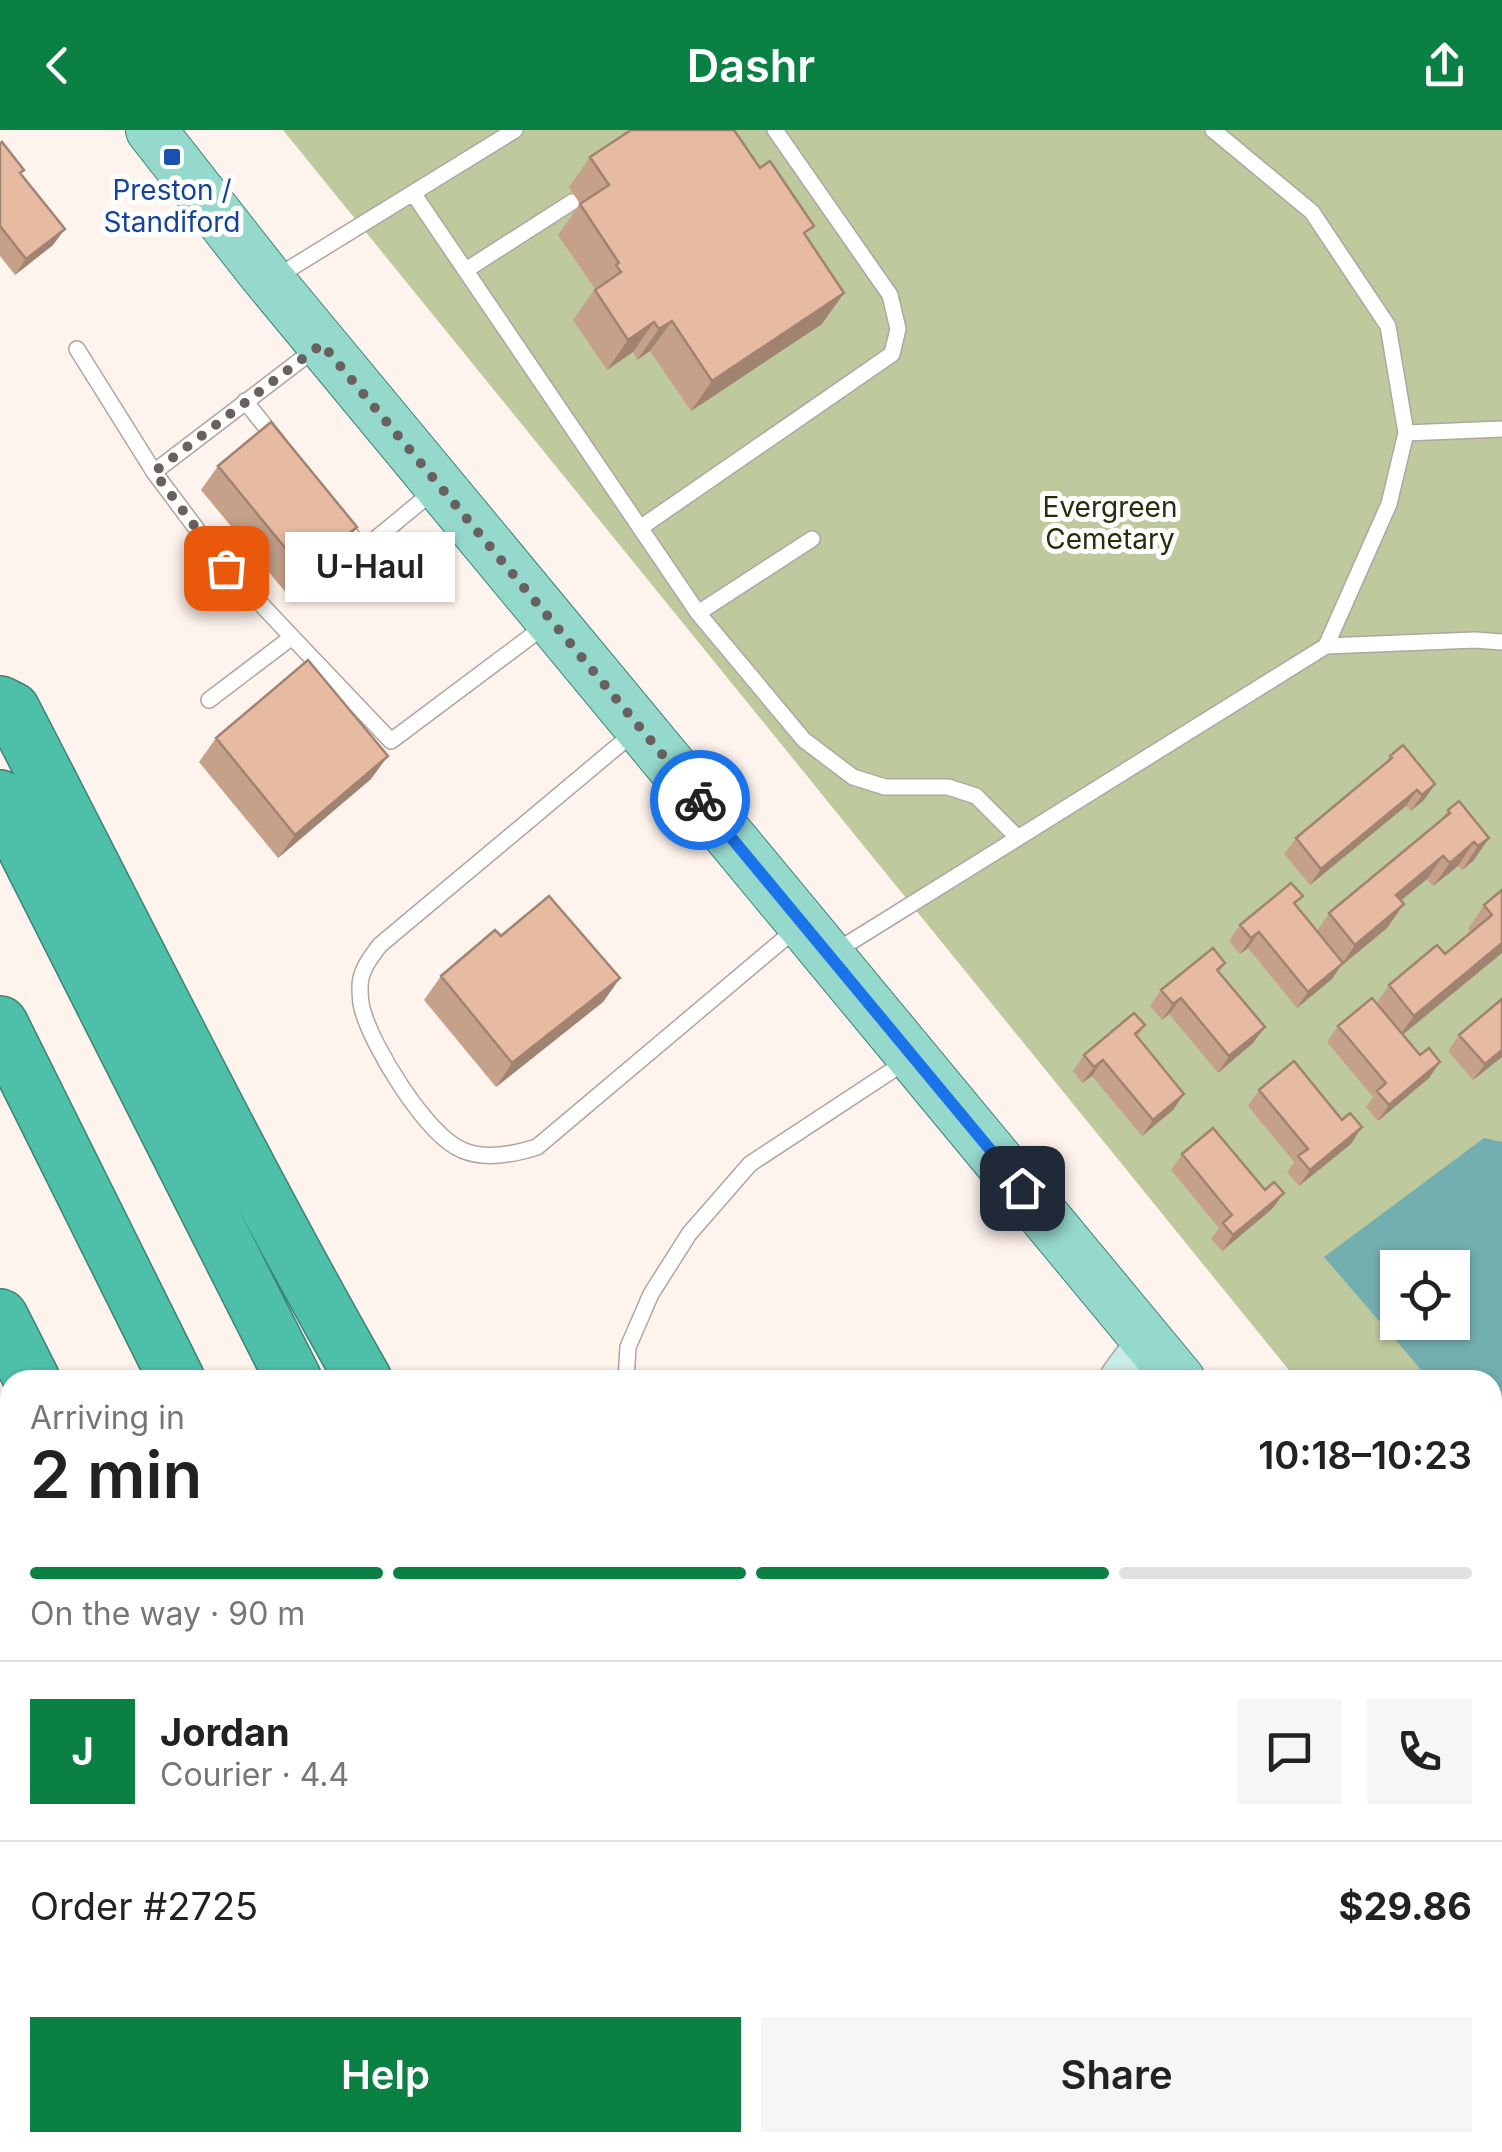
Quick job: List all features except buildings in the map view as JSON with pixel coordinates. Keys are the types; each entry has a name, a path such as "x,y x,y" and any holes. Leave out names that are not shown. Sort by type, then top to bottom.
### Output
{"highway":[{"path":"0,704 12,710 358,1370"},
{"path":"0,798 289,1370"},
{"path":"0,1024 172,1370"},
{"path":"0,1317 27,1370"},
{"path":"0,1821 0,2102"}],"main road":[{"path":"151,130 270,281 913,1056 1136,1361"}],"lane":[{"path":"270,281 515,130"},
{"path":"640,528 892,354 898,329 890,295 775,130"},
{"path":"1213,130 1312,212 1388,326 1406,433 1389,504 1326,646"},
{"path":"414,193 698,613 804,740 853,777 885,787 948,787 976,796 1018,838"},
{"path":"466,270 572,202"},
{"path":"154,472 322,344"},
{"path":"77,349 154,472 226,568"},
{"path":"245,402 290,458"},
{"path":"1406,433 1502,429"},
{"path":"336,516 358,544 366,546 440,486"},
{"path":"698,613 812,539"},
{"path":"259,602 391,741 551,621"},
{"path":"208,700 292,637"},
{"path":"640,728 380,944 366,962 360,981 361,1007 372,1034 402,1088 426,1120 464,1152 516,1154 537,1146 816,939 1018,838 1326,646 1502,642"},
{"path":"627,1370 628,1347 651,1294 689,1234 750,1164 913,1056"}],"green space":[{"name":"Evergreen Cemetary","path":"283,130 1502,130 1502,1370 1289,1370"}],"water":[{"path":"1484,1138 1502,1142 1502,1370 1421,1370 1396,1340 1470,1340 1470,1250 1380,1250 1380,1322 1324,1257"}],"way so far":[{"path":"226,568 154,472 322,344 700,800"}],"place":[{"name":"Preston / Standiford","path":"172,157"},
{"name":"U-Haul","path":"226,568"}],"route":[{"path":"700,800 1022,1188"}]}
